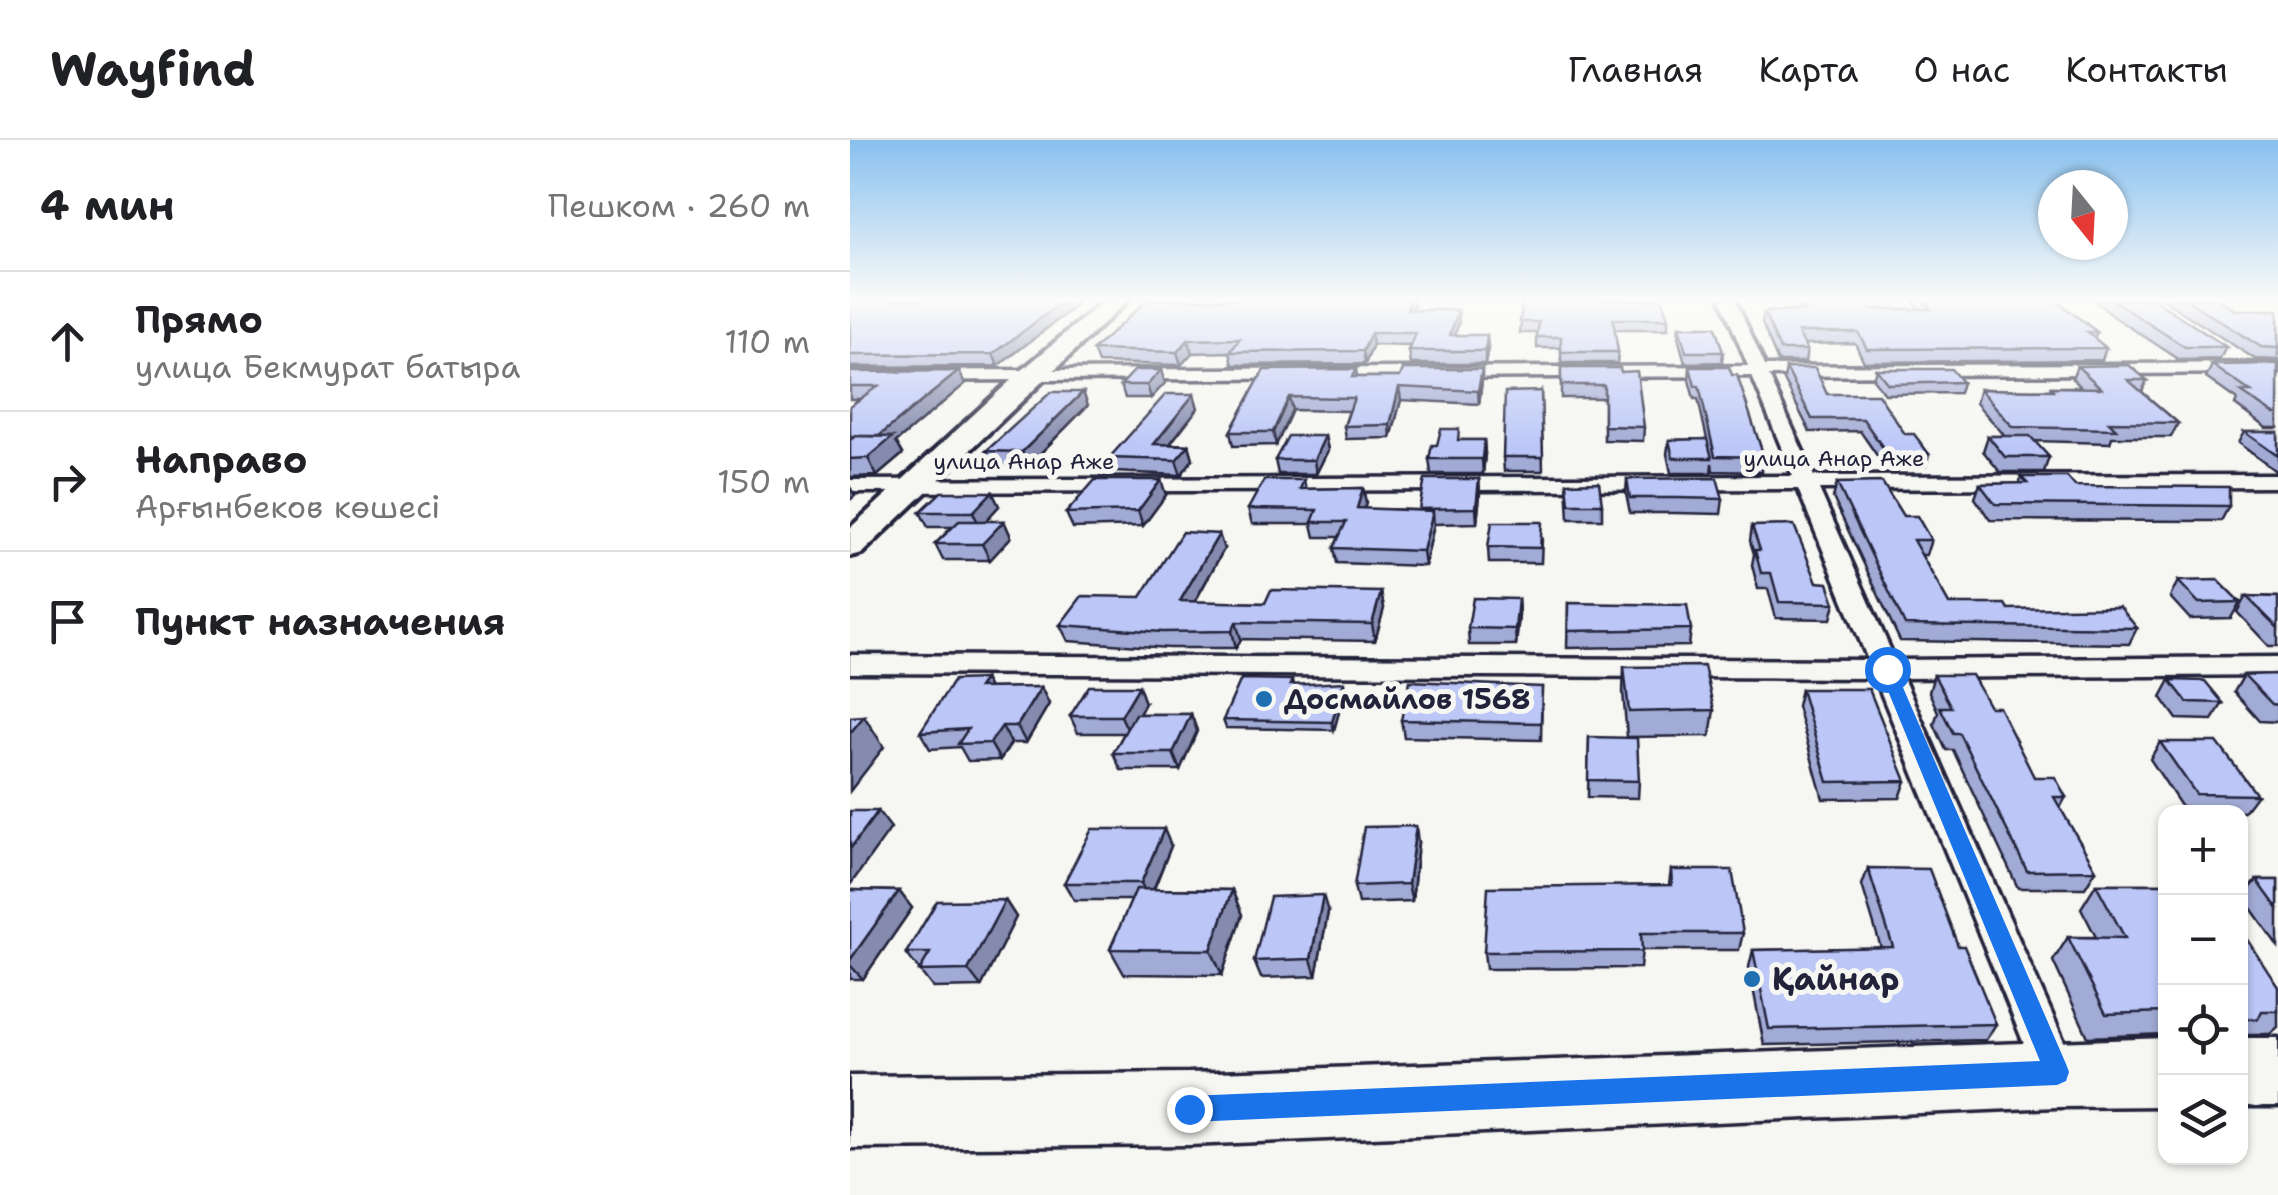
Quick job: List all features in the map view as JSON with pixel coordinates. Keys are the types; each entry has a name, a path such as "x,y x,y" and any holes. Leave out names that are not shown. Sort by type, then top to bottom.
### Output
{"main road":[{"path":"850,1112 1189,1109 2057,1072 2158,1072"},
{"path":"2248,1072 2278,1072"}],"street":[{"path":"850,546 1062,348"},
{"path":"1748,348 2057,1072"},
{"path":"2221,348 2278,387"},
{"path":"850,376 2278,368"},
{"name":"улица Анар Аже","path":"850,486 2278,481"},
{"path":"850,664 1887,669 2278,666"}],"building":[{"path":"850,348 1001,348 993,354 850,355"},
{"path":"1095,348 1180,348 1177,352"},
{"path":"1233,348 1364,348 1363,351 1230,352"},
{"path":"1410,348 1485,348 1485,351"},
{"path":"1561,348 1617,348 1618,352 1561,352"},
{"path":"1685,348 1722,348 1723,352 1686,352"},
{"path":"1867,348 2050,348 1867,349"},
{"path":"2278,364 2278,414 2241,392 2251,392 2212,365"},
{"path":"2129,365 2147,380 2128,380 2178,423 2109,422 2116,429 2013,427 1980,389 2101,388 2077,366"},
{"path":"1690,367 1729,367 1732,375 1737,375 1764,457 1715,456 1699,386 1695,386"},
{"path":"1561,368 1637,371 1644,427 1604,426 1604,385 1561,385"},
{"path":"1786,368 1815,368 1827,394 1878,394 1905,434 1914,434 1929,454 1888,455 1863,419 1812,419"},
{"path":"1356,369 1352,377 1400,377 1403,369 1482,369 1478,391 1399,387 1390,425 1344,426 1354,398 1289,397 1273,432 1230,432 1264,370"},
{"path":"1876,369 1951,369 1962,382 1888,384"},
{"path":"1135,370 1161,370 1147,385 1121,385"},
{"path":"959,371 879,436 850,436 850,406 878,386 850,386 850,372"},
{"path":"1541,391 1543,457 1503,457 1505,392"},
{"path":"1051,392 1083,392 1022,452 986,451"},
{"path":"1166,394 1194,394 1154,444 1189,445 1176,460 1109,458"},
{"path":"1441,429 1459,429 1458,440 1484,440 1482,459 1429,459"},
{"path":"2244,432 2278,432 2278,456"},
{"path":"856,436 893,437 868,458 850,459 850,440"},
{"path":"1288,436 1325,436 1314,460 1275,460"},
{"path":"1988,436 2030,436 2049,457 2005,457"},
{"path":"1707,439 1712,458 1673,458 1669,440"},
{"path":"2021,477 2067,477 2075,486 2229,487 2229,506 1995,504 1980,484 2027,483"},
{"path":"1717,478 1723,499 1630,498 1627,479"},
{"path":"1425,479 1479,479 1476,508 1419,509"},
{"path":"1095,480 1161,480 1138,511 1066,513"},
{"path":"1264,480 1304,480 1300,489 1363,488 1357,508 1433,511 1423,551 1334,548 1346,522 1312,522 1317,510 1248,509"},
{"path":"1599,482 1602,504 1569,504 1567,483"},
{"path":"1882,482 1903,516 1917,516 1931,540 1913,540 1949,604 2005,604 2008,609 2120,607 2137,628 1905,625 1837,483"},
{"path":"941,492 992,492 973,512 920,512"},
{"path":"959,521 1004,521 982,544 935,544"},
{"path":"1492,522 1542,522 1540,548 1488,547"},
{"path":"1794,525 1817,582 1828,583 1835,603 1779,602 1771,573 1761,573 1755,550 1760,550 1752,526"},
{"path":"1182,532 1219,534 1180,601 1265,603 1271,590 1381,592 1372,624 1236,622 1232,631 1163,632 1060,625 1082,596 1141,597"},
{"path":"2218,580 2240,602 2199,603 2178,581"},
{"path":"2246,596 2278,597 2278,628"},
{"path":"1473,598 1518,599 1515,629 1468,628"},
{"path":"1568,603 1687,605 1691,629 1568,631"},
{"path":"1704,666 1714,710 1629,712 1624,667"},
{"path":"2278,674 2278,705 2272,704 2244,675"},
{"path":"1934,675 1972,675 1990,707 1999,707 2034,777 2055,777 2066,797 2054,797 2096,870 2027,871 1959,733 1953,733 1940,707 1951,707"},
{"path":"984,679 978,688 1041,687 1017,726 1002,726 990,743 958,744 968,729 920,732 954,680"},
{"path":"1241,679 1292,680 1290,685 1344,682 1332,722 1223,720"},
{"path":"2170,680 2205,681 2223,703 2187,702"},
{"path":"1410,681 1542,687 1541,723 1401,720"},
{"path":"1089,686 1139,686 1121,716 1070,716"},
{"path":"1801,689 1869,689 1906,781 1828,782"},
{"path":"1135,714 1191,714 1173,753 1113,753"},
{"path":"864,716 850,733 850,717"},
{"path":"1589,737 1637,738 1639,781 1588,780"},
{"path":"2160,742 2217,742 2257,795 2196,794"},
{"path":"850,811 878,811 850,849"},
{"path":"1416,826 1408,884 1354,886 1364,827"},
{"path":"1092,829 1164,829 1141,883 1064,883"},
{"path":"1868,868 1929,869 1958,946 1964,946 1996,1024 1769,1029 1753,950 1893,947"},
{"path":"1671,870 1732,870 1743,933 1641,933 1642,951 1484,952 1488,887 1672,885"},
{"path":"2257,880 2278,880 2278,909"},
{"path":"2096,884 2158,884 2158,1012 2106,1014 2068,937 2125,938"},
{"path":"1136,889 1232,890 1211,950 1110,949"},
{"path":"850,890 899,891 850,960"},
{"path":"1323,895 1311,959 1254,961 1270,897"},
{"path":"1005,900 968,970 919,971 930,953 906,953 937,901"},
{"path":"2248,941 2278,987 2278,1011 2262,1011 2258,1019 2248,1019"}],"place":[{"name":"Досмайлов 1568","path":"1264,699"},
{"name":"Қайнар","path":"1752,979"}],"route":[{"path":"1189,1109 2057,1072 1887,669"}]}
